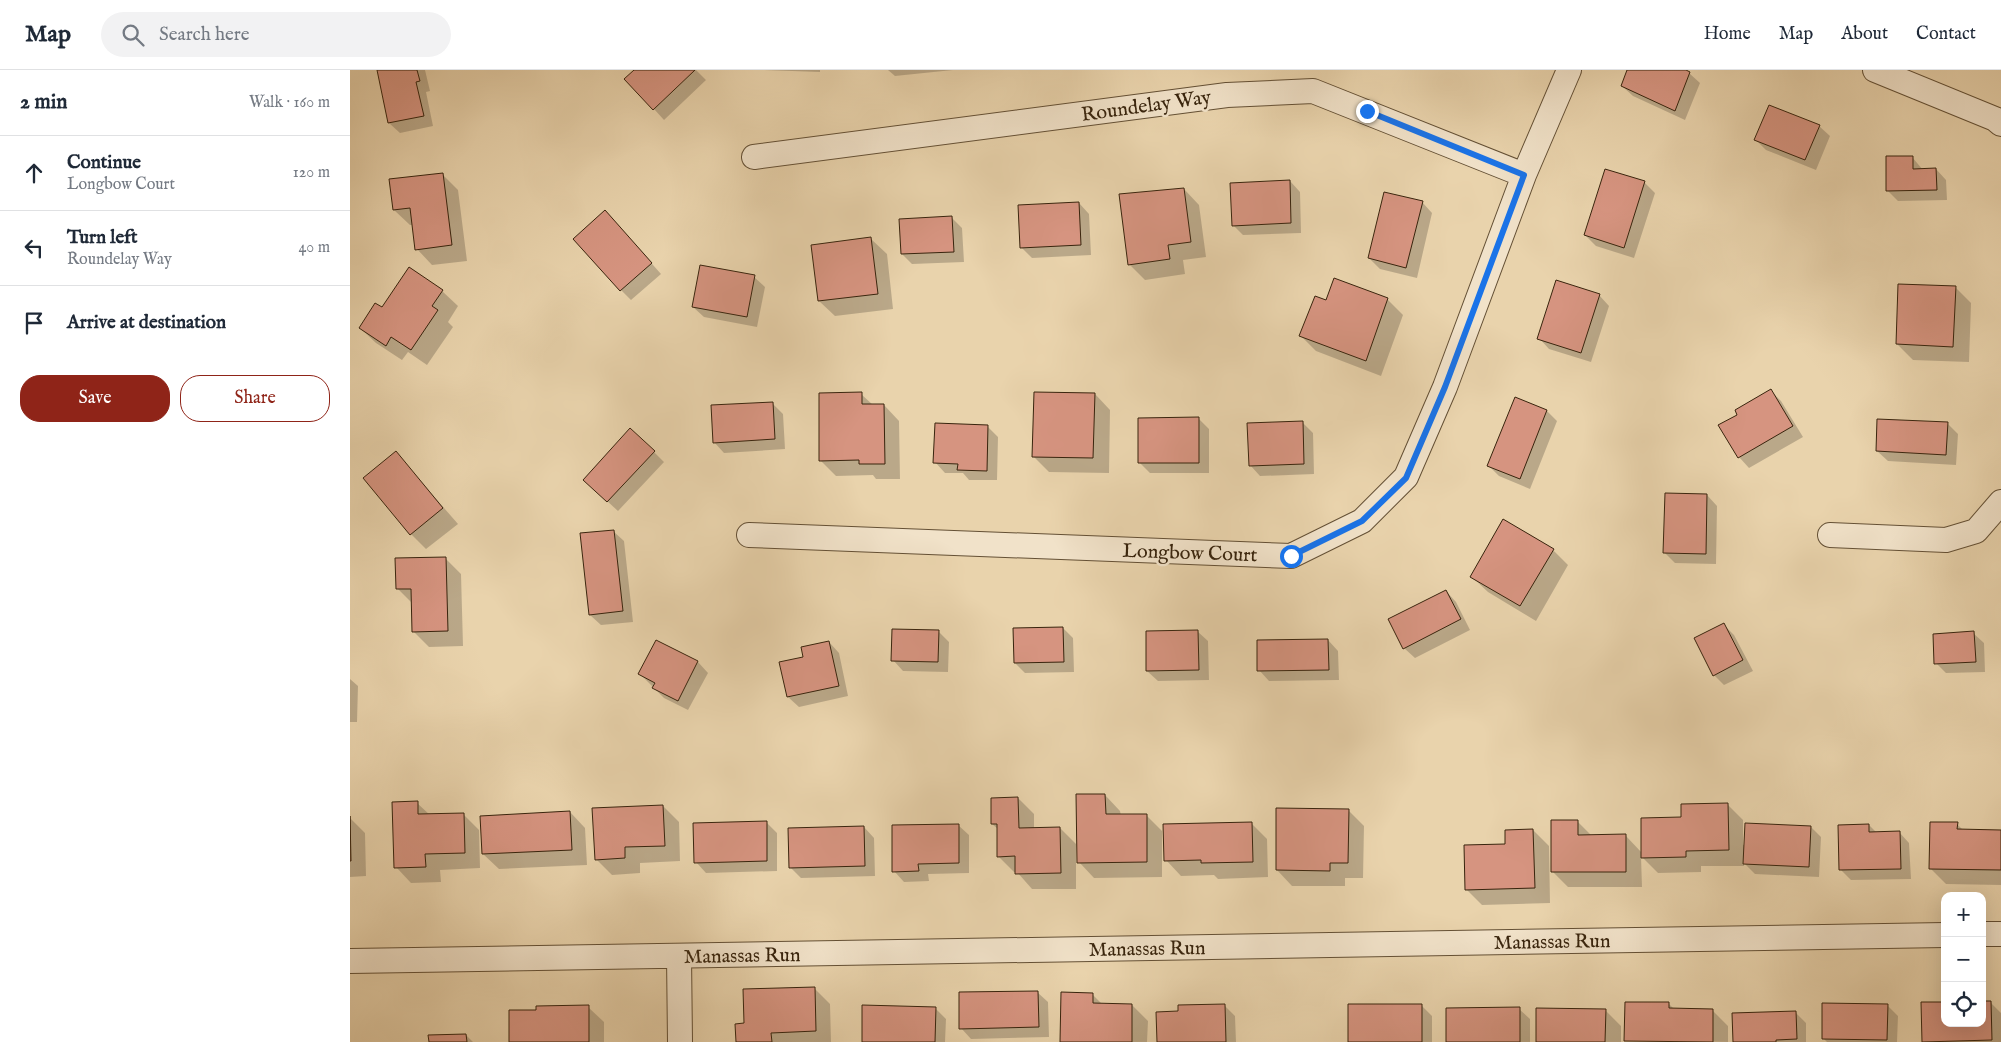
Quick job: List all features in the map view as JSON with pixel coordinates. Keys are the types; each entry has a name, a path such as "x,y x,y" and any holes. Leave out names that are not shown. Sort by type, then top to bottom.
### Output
{"street":[{"name":"Longbow Court","path":"749,535 1291,556 1362,521 1406,478 1445,387 1524,175 1569,70"},
{"path":"1876,70 1996,119 2001,124"},
{"name":"Roundelay Way","path":"754,157 1227,94 1313,91 1524,175"},
{"path":"1830,535 1946,540 1976,531 2001,502"},
{"path":"1986,934 2001,934"},
{"name":"Manassas Run","path":"350,961 1941,935"},
{"path":"679,956 680,1042"}],"building":[{"path":"377,70 417,70 420,81 416,82 424,116 388,123"},
{"path":"634,70 695,70 653,110 624,79"},
{"path":"1627,70 1686,70 1690,72 1675,111 1621,86"},
{"path":"1769,105 1820,125 1805,160 1754,140"},
{"path":"1886,156 1913,156 1913,169 1936,168 1937,190 1886,191"},
{"path":"1605,169 1645,181 1624,248 1584,235"},
{"path":"443,173 452,245 415,250 410,208 393,210 389,179"},
{"path":"1290,180 1291,223 1232,226 1230,183"},
{"path":"1184,188 1191,242 1168,245 1170,259 1128,265 1119,194"},
{"path":"1384,192 1423,201 1406,268 1368,258"},
{"path":"1079,202 1081,245 1020,248 1018,205"},
{"path":"605,210 652,263 620,291 573,239"},
{"path":"952,216 954,252 901,254 899,219"},
{"path":"871,237 878,294 818,301 811,245"},
{"path":"700,265 755,275 747,317 692,307"},
{"path":"409,267 443,290 432,306 438,310 411,350 391,337 386,346 359,328 375,303 382,307"},
{"path":"1334,278 1388,298 1366,361 1299,336 1315,296 1326,300"},
{"path":"1556,280 1600,294 1581,353 1537,339"},
{"path":"1898,284 1956,286 1953,347 1896,344"},
{"path":"1771,389 1793,426 1738,458 1718,425 1737,415 1735,410"},
{"path":"862,392 862,404 884,404 885,464 859,464 859,460 819,461 819,393"},
{"path":"1034,392 1095,393 1093,458 1032,457"},
{"path":"1515,397 1547,410 1520,479 1487,466"},
{"path":"773,402 775,439 713,443 711,405"},
{"path":"1199,417 1199,463 1138,463 1138,418"},
{"path":"1877,419 1948,422 1946,455 1876,451"},
{"path":"1303,421 1304,464 1249,466 1247,423"},
{"path":"935,423 988,425 987,471 957,470 958,464 933,463"},
{"path":"630,428 655,451 607,502 583,480"},
{"path":"396,451 443,508 410,535 363,478"},
{"path":"1665,493 1707,494 1706,554 1663,553"},
{"path":"1503,519 1554,549 1520,606 1470,577"},
{"path":"614,530 623,611 589,615 580,533"},
{"path":"446,557 448,631 412,632 411,589 396,589 395,558"},
{"path":"1446,590 1461,619 1403,649 1388,619"},
{"path":"1724,623 1743,660 1713,676 1694,638"},
{"path":"1063,627 1064,662 1014,663 1013,628"},
{"path":"892,629 939,630 938,662 891,661"},
{"path":"1198,630 1199,670 1146,671 1146,631"},
{"path":"1974,631 1976,662 1934,664 1933,634"},
{"path":"1328,639 1329,670 1257,671 1257,640"},
{"path":"656,640 698,661 678,701 652,688 655,683 638,674"},
{"path":"829,641 839,686 787,697 779,662 803,657 801,647"},
{"path":"1076,794 1105,794 1106,814 1147,814 1147,862 1077,863"},
{"path":"1018,797 1019,828 1060,827 1061,873 1015,874 1015,856 997,857 997,824 991,824 991,798"},
{"path":"418,801 418,814 464,813 465,853 425,854 426,867 394,868 392,802"},
{"path":"1728,803 1729,850 1686,851 1686,857 1641,858 1641,818 1681,817 1681,804"},
{"path":"663,805 665,846 625,847 625,858 595,860 592,808"},
{"path":"1276,808 1349,809 1348,863 1330,863 1330,871 1276,870"},
{"path":"570,811 572,850 482,854 480,816"},
{"path":"350,816 351,861 350,861"},
{"path":"1551,820 1578,820 1578,835 1626,834 1626,872 1551,872"},
{"path":"767,821 767,861 694,863 693,823"},
{"path":"1252,822 1253,862 1201,863 1201,860 1164,861 1163,824"},
{"path":"1930,822 1958,822 1957,829 2001,830 2001,870 1929,869"},
{"path":"1745,823 1811,826 1809,867 1743,864"},
{"path":"959,824 959,863 918,864 919,871 892,872 892,825"},
{"path":"1869,824 1869,832 1900,831 1901,869 1839,870 1838,825"},
{"path":"864,826 865,866 789,868 788,828"},
{"path":"1533,829 1535,888 1465,890 1464,845 1505,844 1505,830"},
{"path":"815,987 816,1031 771,1033 772,1042 736,1042 735,1024 744,1023 743,989"},
{"path":"1038,991 1039,1027 959,1029 959,992"},
{"path":"1061,992 1093,993 1093,1003 1132,1004 1132,1042 1060,1042"},
{"path":"1986,1001 1991,1001 1992,1040 1922,1042 1921,1002 1941,1002 1941,1027 1986,1027"},
{"path":"1625,1002 1669,1002 1669,1008 1713,1009 1713,1042 1624,1041"},
{"path":"1822,1003 1888,1004 1887,1040 1822,1039"},
{"path":"1225,1004 1226,1042 1157,1042 1156,1012 1178,1011 1178,1005"},
{"path":"1348,1004 1422,1004 1422,1042 1348,1042"},
{"path":"589,1005 589,1042 509,1042 509,1010 536,1010 536,1006"},
{"path":"862,1005 936,1007 935,1042 862,1042"},
{"path":"1520,1007 1520,1042 1446,1042 1446,1008"},
{"path":"1536,1008 1606,1009 1605,1042 1536,1042"},
{"path":"1796,1011 1797,1039 1776,1040 1776,1042 1733,1042 1732,1013"},
{"path":"466,1034 467,1042 429,1042 428,1035"}],"route":[{"path":"1291,556 1362,521 1406,478 1445,387 1524,175 1367,111"}]}
